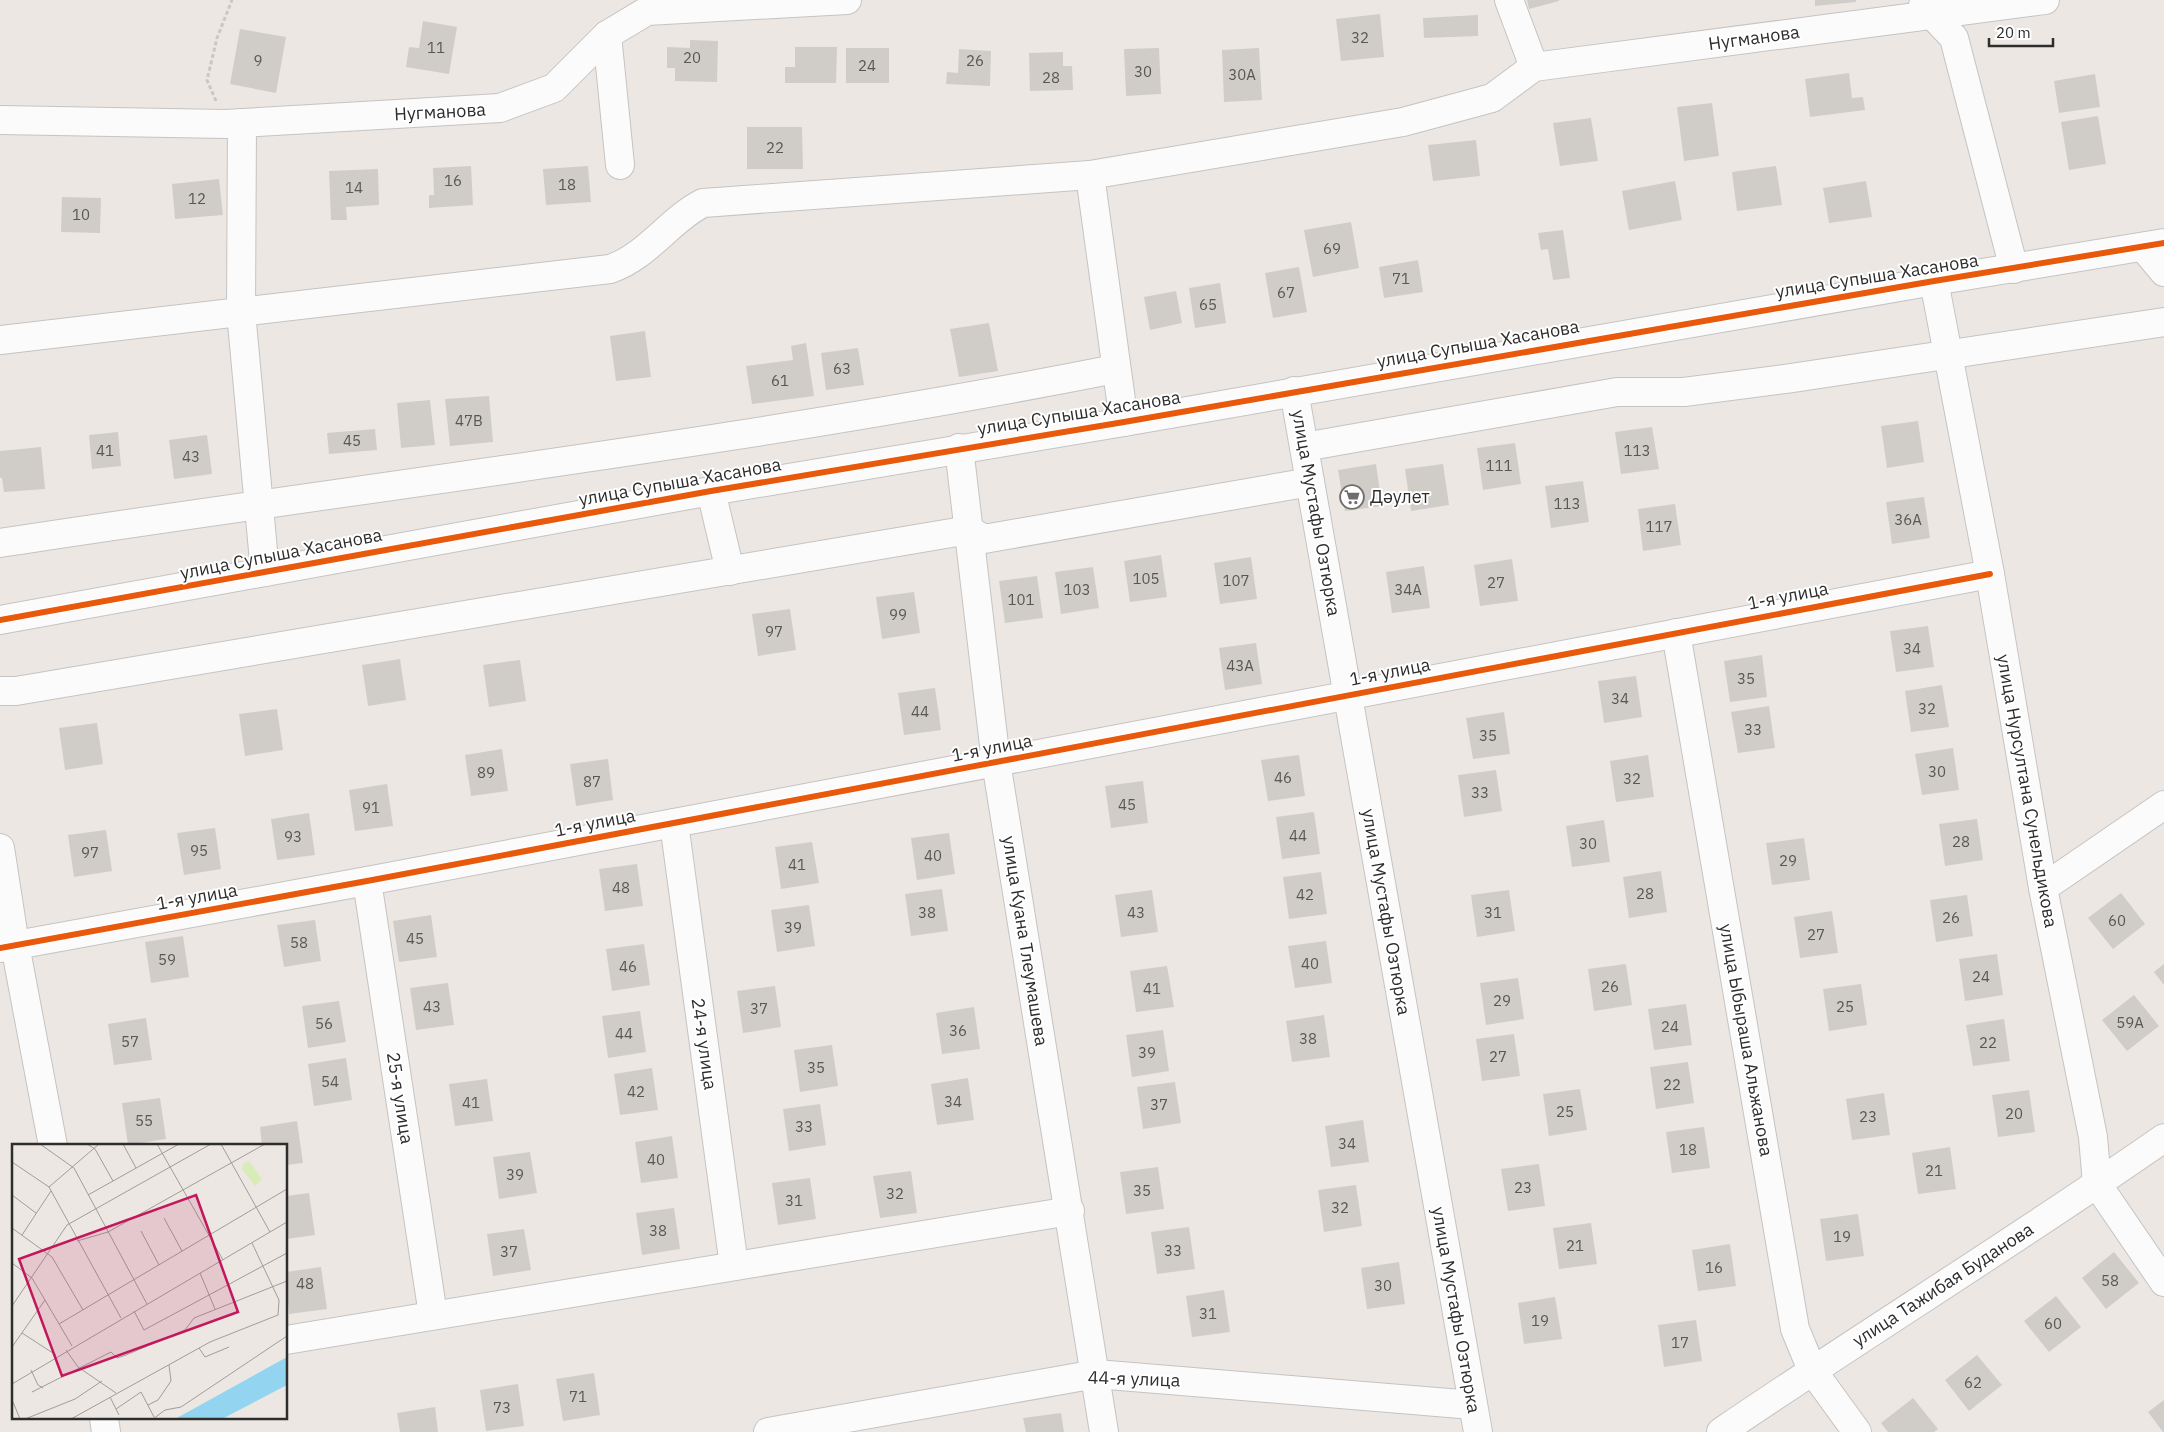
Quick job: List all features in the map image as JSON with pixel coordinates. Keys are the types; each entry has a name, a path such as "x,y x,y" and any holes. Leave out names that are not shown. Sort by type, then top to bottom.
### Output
{"street":[{"name":"Нугманова","path":"0,120 234,124 500,108 554,88 607,35 647,11 847,0"},
{"path":"0,340 610,269 624,264 687,211 703,203 1090,175 1403,122 1492,98 1534,67 1509,0"},
{"name":"Нугманова","path":"1534,67 1925,7 2045,0"},
{"path":"1925,7 1954,38 2014,269"},
{"path":"607,35 620,166"},
{"path":"234,124 241,312 265,572"},
{"path":"1090,175 1115,369 1124,422"},
{"path":"2154,245 2164,272"},
{"name":"улица Супыша Хасанова","path":"0,620 711,491 2154,245"},
{"name":"улица Нурсултана Сунельдикова","path":"1934,281 1990,574 2043,888 2093,1137 2097,1184 2164,1282"},
{"path":"1304,447 1617,392 1684,392 2164,322"},
{"path":"0,543 260,503 748,435 1115,369"},
{"name":"улица Мустафы Озтюрка","path":"1294,391 1478,1432"},
{"name":"улица Куана Тлеумашева","path":"959,448 996,762 1070,1211 1104,1432"},
{"path":"0,691 16,691 969,530 984,539 1310,482"},
{"path":"711,491 730,571"},
{"name":"1-я улица","path":"8,947 367,881 1990,574"},
{"name":"улица Ыбыраша Альжанова","path":"1676,633 1795,1329 1812,1370 1857,1432"},
{"path":"2043,888 2164,805"},
{"name":"24-я улица","path":"674,823 734,1266"},
{"path":"0,848 8,947 53,1144"},
{"name":"25-я улица","path":"367,881 433,1315"},
{"name":"улица Тажибая Буданова","path":"1721,1432 2164,1138"},
{"path":"288,1340 1070,1211"},
{"name":"44-я улица","path":"768,1432 1096,1374 1473,1405"}],"path":[{"path":"232,0 217,38 207,80 234,124"}],"building":[{"path":"1527,0 1559,0 1559,1 1529,9"},
{"path":"1815,0 1856,0 1856,2 1815,6"},
{"path":"1380,14 1384,57 1341,61 1336,19"},
{"path":"1478,15 1478,36 1424,38 1423,18"},
{"path":"423,21 457,27 449,74 406,67 409,47 419,48"},
{"path":"240,29 286,37 276,93 230,84"},
{"path":"690,40 718,41 717,82 675,81 675,68 667,68 667,47 690,48"},
{"path":"795,47 837,47 836,83 785,83 785,67 795,67"},
{"path":"846,48 889,48 889,83 846,83"},
{"path":"1159,48 1161,94 1126,96 1124,49"},
{"path":"1259,48 1262,100 1224,102 1222,50"},
{"path":"959,49 991,51 990,86 946,84 947,72 958,73"},
{"path":"1063,52 1063,66 1072,66 1073,90 1030,91 1029,53"},
{"path":"1849,73 1852,98 1863,97 1865,110 1810,117 1805,79"},
{"path":"2095,74 2100,107 2059,113 2054,81"},
{"path":"1712,103 1719,156 1684,161 1677,107"},
{"path":"2098,116 2106,164 2069,170 2061,122"},
{"path":"1591,118 1598,161 1560,166 1553,123"},
{"path":"747,127 802,127 803,169 747,169"},
{"path":"1476,140 1480,176 1433,181 1428,145"},
{"path":"471,166 473,205 429,208 429,195 434,195 433,168"},
{"path":"588,166 591,202 546,205 543,169"},
{"path":"1776,166 1782,205 1737,211 1732,172"},
{"path":"378,169 379,205 346,207 347,220 331,220 329,171"},
{"path":"219,179 223,215 175,219 172,184"},
{"path":"1675,181 1682,220 1629,230 1622,191"},
{"path":"1866,181 1872,217 1829,223 1823,188"},
{"path":"62,197 101,198 100,233 61,232"},
{"path":"1351,222 1359,268 1313,277 1304,230"},
{"path":"1563,230 1570,278 1553,280 1548,249 1541,250 1538,233"},
{"path":"1418,260 1423,292 1384,298 1379,267"},
{"path":"1299,267 1307,312 1273,318 1265,273"},
{"path":"1220,283 1226,323 1195,328 1189,288"},
{"path":"1176,291 1182,323 1150,330 1144,297"},
{"path":"989,323 998,371 959,377 950,329"},
{"path":"645,331 651,377 616,381 610,336"},
{"path":"806,343 814,396 752,404 746,366 793,360 791,346"},
{"path":"858,348 864,385 826,390 821,353"},
{"path":"489,396 493,442 450,446 445,399"},
{"path":"430,400 435,445 401,448 397,403"},
{"path":"1918,421 1924,462 1887,468 1881,426"},
{"path":"1652,427 1659,469 1621,474 1615,432"},
{"path":"375,429 377,450 329,454 327,433"},
{"path":"118,432 121,466 92,469 89,435"},
{"path":"207,435 212,474 174,479 169,440"},
{"path":"1515,443 1521,484 1483,490 1477,448"},
{"path":"41,447 45,489 4,492 2,478 0,478 0,451"},
{"path":"1376,464 1382,506 1345,511 1338,470"},
{"path":"1443,464 1449,505 1411,511 1405,469"},
{"path":"1583,481 1589,522 1551,528 1545,486"},
{"path":"1924,497 1930,538 1892,544 1886,502"},
{"path":"1675,504 1681,545 1643,551 1638,509"},
{"path":"1161,555 1167,597 1130,602 1124,561"},
{"path":"1251,557 1257,599 1220,604 1214,563"},
{"path":"1512,559 1518,601 1480,606 1474,565"},
{"path":"1424,566 1430,608 1392,613 1386,572"},
{"path":"1093,567 1099,608 1061,614 1055,572"},
{"path":"1037,576 1043,618 1005,623 999,581"},
{"path":"914,592 920,633 882,639 876,597"},
{"path":"790,609 796,650 758,656 752,614"},
{"path":"1928,626 1934,667 1896,672 1890,631"},
{"path":"1256,643 1262,684 1225,690 1219,648"},
{"path":"1762,655 1767,697 1730,702 1724,661"},
{"path":"400,659 406,700 368,706 362,665"},
{"path":"520,660 526,701 489,707 483,665"},
{"path":"1636,676 1642,717 1604,723 1598,681"},
{"path":"1942,685 1949,727 1911,732 1905,691"},
{"path":"935,688 941,730 904,735 898,693"},
{"path":"1769,706 1775,748 1738,753 1731,712"},
{"path":"277,709 283,750 245,756 239,714"},
{"path":"1504,712 1510,754 1473,759 1466,718"},
{"path":"97,723 103,764 65,770 59,728"},
{"path":"1953,748 1959,790 1922,795 1915,754"},
{"path":"502,749 508,791 471,796 465,755"},
{"path":"1299,755 1305,796 1268,801 1261,760"},
{"path":"1648,755 1654,797 1616,802 1610,761"},
{"path":"608,759 613,800 576,806 570,764"},
{"path":"1496,770 1502,811 1464,817 1458,775"},
{"path":"1143,781 1148,823 1111,828 1105,786"},
{"path":"387,784 393,826 355,831 349,790"},
{"path":"1314,812 1320,854 1282,859 1276,817"},
{"path":"309,813 315,855 277,860 271,819"},
{"path":"1977,819 1983,860 1945,866 1939,824"},
{"path":"1604,820 1610,862 1572,867 1566,826"},
{"path":"215,828 221,869 184,875 177,833"},
{"path":"106,830 112,871 74,877 68,835"},
{"path":"949,833 955,874 917,880 911,838"},
{"path":"1804,838 1810,880 1772,885 1766,843"},
{"path":"812,842 819,883 781,889 775,847"},
{"path":"637,864 643,906 605,911 599,869"},
{"path":"1661,871 1667,912 1629,918 1623,877"},
{"path":"1321,872 1327,914 1289,919 1283,877"},
{"path":"942,889 948,931 911,936 905,894"},
{"path":"1152,890 1158,932 1121,937 1115,895"},
{"path":"1509,890 1515,931 1477,937 1471,895"},
{"path":"2121,893 2145,924 2113,949 2088,918"},
{"path":"1967,895 1973,936 1936,942 1930,900"},
{"path":"809,905 815,946 777,952 771,910"},
{"path":"1832,911 1838,953 1800,958 1794,917"},
{"path":"431,915 437,957 399,962 393,921"},
{"path":"315,920 321,961 284,967 277,925"},
{"path":"183,936 189,977 151,983 145,942"},
{"path":"1326,941 1332,983 1295,988 1288,946"},
{"path":"644,944 650,985 612,991 606,949"},
{"path":"1997,954 2003,995 1965,1001 1959,959"},
{"path":"1626,964 1632,1005 1594,1011 1588,969"},
{"path":"2164,964 2164,985 2154,972"},
{"path":"1167,966 1174,1007 1136,1012 1130,971"},
{"path":"1518,978 1524,1019 1486,1025 1480,983"},
{"path":"448,983 454,1025 416,1030 410,988"},
{"path":"1861,984 1867,1025 1829,1031 1823,989"},
{"path":"775,986 781,1027 743,1033 737,991"},
{"path":"2134,995 2159,1026 2127,1051 2102,1020"},
{"path":"339,1001 346,1042 308,1048 302,1006"},
{"path":"1686,1004 1692,1045 1654,1050 1648,1009"},
{"path":"974,1007 980,1049 942,1054 936,1013"},
{"path":"640,1011 646,1052 608,1058 602,1016"},
{"path":"1324,1015 1330,1057 1292,1062 1286,1021"},
{"path":"146,1018 152,1060 114,1065 108,1024"},
{"path":"2004,1019 2010,1061 1973,1066 1966,1025"},
{"path":"1163,1030 1169,1071 1132,1077 1126,1035"},
{"path":"1514,1034 1520,1076 1482,1081 1476,1039"},
{"path":"832,1045 838,1086 800,1092 794,1050"},
{"path":"346,1058 352,1100 314,1106 308,1064"},
{"path":"1688,1062 1694,1103 1656,1109 1650,1067"},
{"path":"652,1068 658,1110 620,1115 614,1074"},
{"path":"968,1078 974,1120 937,1125 931,1084"},
{"path":"487,1079 493,1121 455,1126 449,1084"},
{"path":"1175,1082 1181,1123 1143,1129 1137,1087"},
{"path":"1580,1089 1587,1130 1549,1136 1543,1094"},
{"path":"2029,1090 2035,1132 1998,1137 1992,1095"},
{"path":"1884,1093 1890,1135 1852,1140 1846,1099"},
{"path":"160,1098 166,1139 128,1144 122,1103"},
{"path":"820,1104 826,1145 789,1151 783,1109"},
{"path":"1363,1120 1369,1162 1331,1167 1325,1126"},
{"path":"297,1121 303,1163 288,1165 288,1144 262,1144 260,1127"},
{"path":"1704,1127 1710,1168 1672,1173 1666,1132"},
{"path":"672,1136 678,1178 641,1183 635,1142"},
{"path":"1950,1147 1956,1189 1918,1194 1912,1153"},
{"path":"530,1152 537,1193 499,1199 493,1157"},
{"path":"1539,1164 1545,1206 1508,1211 1501,1169"},
{"path":"1158,1167 1164,1209 1126,1214 1120,1172"},
{"path":"911,1171 917,1213 880,1218 873,1176"},
{"path":"810,1178 816,1219 778,1225 772,1183"},
{"path":"1356,1185 1362,1226 1324,1232 1318,1190"},
{"path":"309,1193 315,1235 288,1239 288,1196"},
{"path":"674,1208 680,1249 642,1255 636,1213"},
{"path":"1858,1214 1864,1256 1826,1261 1820,1219"},
{"path":"1591,1223 1597,1264 1559,1269 1553,1228"},
{"path":"1189,1227 1195,1269 1157,1274 1151,1232"},
{"path":"524,1229 531,1270 493,1276 487,1234"},
{"path":"1730,1244 1736,1286 1698,1291 1692,1250"},
{"path":"2114,1252 2139,1283 2106,1309 2082,1278"},
{"path":"1399,1262 1405,1304 1367,1309 1361,1268"},
{"path":"321,1267 327,1309 289,1314 288,1272"},
{"path":"1224,1290 1230,1332 1192,1337 1186,1296"},
{"path":"2056,1296 2081,1327 2049,1352 2024,1321"},
{"path":"1555,1297 1562,1339 1524,1344 1518,1303"},
{"path":"1696,1320 1702,1361 1664,1367 1658,1325"},
{"path":"1977,1355 2002,1385 1969,1411 1945,1380"},
{"path":"594,1373 600,1415 563,1421 556,1379"},
{"path":"518,1384 524,1426 486,1431 480,1390"},
{"path":"1913,1398 1938,1429 1934,1432 1888,1432 1881,1423"},
{"path":"2164,1400 2164,1432 2163,1432 2148,1412"},
{"path":"435,1407 438,1432 400,1432 397,1413"},
{"path":"1061,1413 1064,1432 1026,1432 1023,1418"}],"cycle path":[{"path":"0,620 711,491 2164,243"},
{"path":"0,948 367,881 1990,574"}],"place":[{"name":"Дәулет","path":"1352,497"}]}
